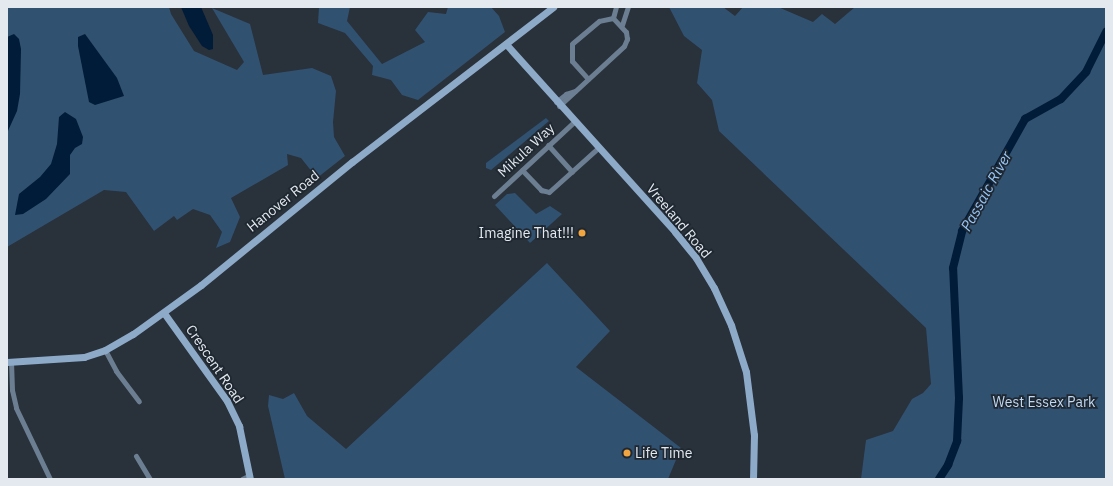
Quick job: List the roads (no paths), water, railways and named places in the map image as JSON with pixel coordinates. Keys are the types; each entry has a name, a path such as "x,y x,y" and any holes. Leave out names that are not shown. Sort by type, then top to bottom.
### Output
{"street":[{"name":"Hanover Road","path":"9,361 71,359 105,350 164,313 554,7"},
{"path":"613,18 616,7"},
{"path":"622,25 626,18 628,7"},
{"path":"558,104 576,90 588,79 624,46 627,35 622,25 613,18 599,21 572,44 572,61 588,79"},
{"name":"Vreeland Road","path":"506,44 685,245 702,268 723,306 739,344 750,393 754,435 753,479"},
{"name":"Mikula Way","path":"494,196 574,122"},
{"path":"548,146 572,172"},
{"path":"522,170 546,192 552,191 598,148"},
{"name":"Crescent Road","path":"164,313 227,401 239,426 250,477"},
{"path":"105,350 116,371 139,401"},
{"path":"9,361 12,390 16,408 50,479"},
{"path":"136,456 150,479"},
{"path":"242,479 250,477"}],"waterway":[{"name":"Passaic River","path":"939,479 948,465 957,441 959,398 953,268 962,231 1025,119 1061,99 1086,72 1106,32"}],"place":[{"name":"Imagine That!!!","path":"582,233"},
{"name":"Life Time","path":"627,453"}],"park label":[{"name":"West Essex Park","path":"1044,402"}]}
